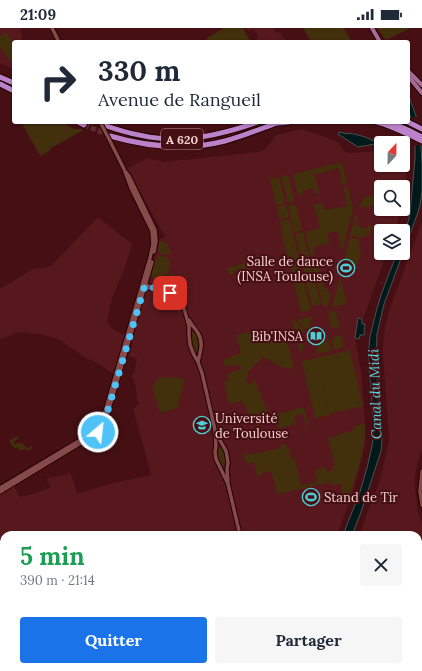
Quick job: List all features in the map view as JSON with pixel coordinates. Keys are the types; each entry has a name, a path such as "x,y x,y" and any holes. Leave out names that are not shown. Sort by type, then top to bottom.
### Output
{"highway":[{"path":"0,77 12,82"},
{"path":"0,84 12,90"},
{"path":"410,123 422,129"},
{"name":"A 620","path":"104,124 123,132 147,137 184,139 200,138 226,133 252,124"},
{"name":"A 620","path":"110,139 154,146 201,146 224,141 273,124"},
{"path":"386,124 422,141"},
{"path":"394,124 422,137"}],"main road":[{"path":"372,28 379,40"},
{"path":"410,72 422,85"},
{"path":"410,78 422,93"}],"street":[{"path":"52,28 58,40"},
{"path":"0,492 89,438 102,426 107,416 144,286 152,250 154,231 131,188 124,169 102,124"},
{"path":"144,286 174,294 183,300 190,323 199,334 202,345 198,362"},
{"path":"144,286 178,298 181,301 188,321 189,340 198,362 215,430 216,459 228,484"},
{"path":"0,488 88,436 98,427 104,415 144,286"},
{"path":"189,331 196,331"},
{"path":"194,353 200,353"},
{"path":"215,430 227,456 228,484 239,531"},
{"path":"216,448 219,446 224,448"},
{"path":"219,468 225,468 227,466"},
{"path":"422,471 420,482 422,505"}],"shaded area":[{"path":"0,28 20,28 23,40 12,40 12,69 0,63"},
{"path":"224,28 243,28 250,40 206,40 207,38"},
{"path":"246,28 274,28 276,33 280,32 285,40 256,40 258,37 254,29 249,31"},
{"path":"303,28 344,28 351,40 310,40"},
{"path":"377,28 411,28 386,40"},
{"path":"6,32 12,40 12,60 10,61 0,47 0,36"},
{"path":"22,124 65,124 74,129 83,129 82,131 51,148 41,156"},
{"path":"302,129 339,143 343,150 348,153 374,151 374,172 406,172 406,180 374,180 374,216 399,216 397,224 374,224 374,260 384,260 363,319 358,318 355,338 361,370 366,440 352,495 338,531 0,531 0,494 14,486 20,497 51,487 46,479 71,473 77,494 109,484 151,475 133,408 136,408 137,405 140,404 138,402 134,379 132,377 132,374 135,373 137,359 129,356 133,344 130,342 139,315 159,240 165,236 127,169 147,158 164,162 258,152 264,150 276,135"},
{"path":"342,162 347,183 343,186 339,168 314,175 320,193 316,194 314,188 303,191 303,194 298,195 293,174"},
{"path":"288,175 294,201 288,203 281,176"},
{"path":"279,177 285,203 276,205 270,179"},
{"path":"348,187 353,208 343,249 340,249 341,244 337,231 328,233 329,244 315,246 315,250 313,251 314,255 311,256 305,232 320,228 314,205 322,203 325,210 347,206 344,188"},
{"path":"374,196 374,205 359,208 364,197"},
{"path":"293,204 296,206 302,230 295,232 288,206"},
{"path":"285,205 289,216 280,219 277,207"},
{"path":"355,216 359,217 356,221 356,225 367,229 369,224 372,226 368,236 361,238 350,235"},
{"path":"98,217 132,244 123,273 113,295 107,321 112,329 125,335 114,374 94,361 87,359 60,340 51,337 40,334 17,332 0,339 0,289 33,269 51,266"},
{"path":"288,219 290,220 299,258 289,261 281,233 280,222"},
{"path":"422,222 422,450 418,460 415,476 415,488 422,531 361,531 379,483 389,442 383,356 385,328 389,311 408,260 410,260 410,254"},
{"path":"303,232 309,256 302,258 295,235"},
{"path":"350,237 358,239 361,254 354,272 352,272 353,268 350,267 348,271 342,268"},
{"path":"163,241 169,248 169,254 163,255 159,252 159,243"},
{"path":"160,256 168,259 170,267 165,276 155,281 152,277 152,268 155,260"},
{"path":"315,257 324,288 328,289 319,291 311,259"},
{"path":"309,258 321,304 312,306 301,261"},
{"path":"299,261 311,310 301,312 289,263"},
{"path":"245,263 247,268 233,272 234,274 231,275 229,274 227,268"},
{"path":"171,274 174,274 176,278 176,284 175,287 170,289 163,286 166,279"},
{"path":"340,277 347,304 332,307"},
{"path":"328,290 331,294 328,306 323,307 321,298 325,294 321,297 319,292"},
{"path":"332,310 336,312 339,328 331,328 328,316 330,315 329,311"},
{"path":"313,316 309,328 306,329 296,320"},
{"path":"292,320 294,320 305,330 305,332 300,333 304,347 303,350 300,348 302,350 300,354 295,333 297,332 295,332"},
{"path":"269,330 272,331 270,338 279,343 287,339 294,369 282,367 263,357 247,373 249,376 246,378 246,382 250,385 254,381 254,378 269,416 304,407 308,425 306,427 303,414 294,416 296,424 278,429 276,420 271,421 270,419 266,420 264,424 254,427 253,423 250,421 246,405 243,405 242,401 229,404 224,382 228,381 227,374 241,369 240,365 236,366 235,364 225,367 223,360 241,353 236,335 248,332 263,340"},
{"path":"193,332 197,335 199,340 199,351 197,352 194,352 191,340 191,333"},
{"path":"341,335 344,345 342,348 334,350 331,340 333,340 333,337"},
{"path":"329,341 331,351 318,354 316,349 319,348 318,346 316,347 315,344"},
{"path":"350,350 363,406 330,414 319,367 330,415 315,418 302,363 303,361"},
{"path":"160,377 185,379 177,408 160,413 152,386"},
{"path":"365,423 362,452 348,500 342,497 341,483 330,485 330,482 279,494 277,493 271,471 257,476 254,462 246,463 242,454 246,453 247,455 281,448 280,445 284,444 289,448 291,459 295,458 301,485 317,482 315,470 326,467 327,472 333,470 332,466 335,465 328,439 354,430 354,427"},
{"path":"17,436 19,439 14,442 15,444 19,444 21,442 28,449 31,446 33,448 28,451 23,449 21,451 17,447 15,449 9,441"},
{"path":"217,449 222,449 225,455 226,465 224,467 221,467 216,456"}],"water":[{"path":"410,100 416,116 421,146 422,191 420,205 410,234 410,224 407,224 410,216 415,146 410,115"},
{"path":"339,132 363,136 374,142 374,144 358,147 338,134"},
{"name":"Canal du Midi","path":"394,260 400,260 384,304 377,334 376,360 382,430 381,451 354,531 345,531 360,492 372,446 374,432 368,357 370,337 376,312"},
{"path":"358,318 362,319 362,324 365,324 365,334 360,335 359,339 355,338"}],"pier":[{"path":"417,117 422,145 413,146 410,118"}],"tunnel":[{"path":"84,125 109,135"}],"place":[{"name":"Salle de dance (INSA Toulouse)","path":"346,268"},
{"name":"Bib'INSA","path":"316,336"},
{"name":"Université de Toulouse","path":"202,425"},
{"name":"Stand de Tir","path":"311,497"}],"route":[{"path":"98,432 105,420 145,285 170,293"}]}
